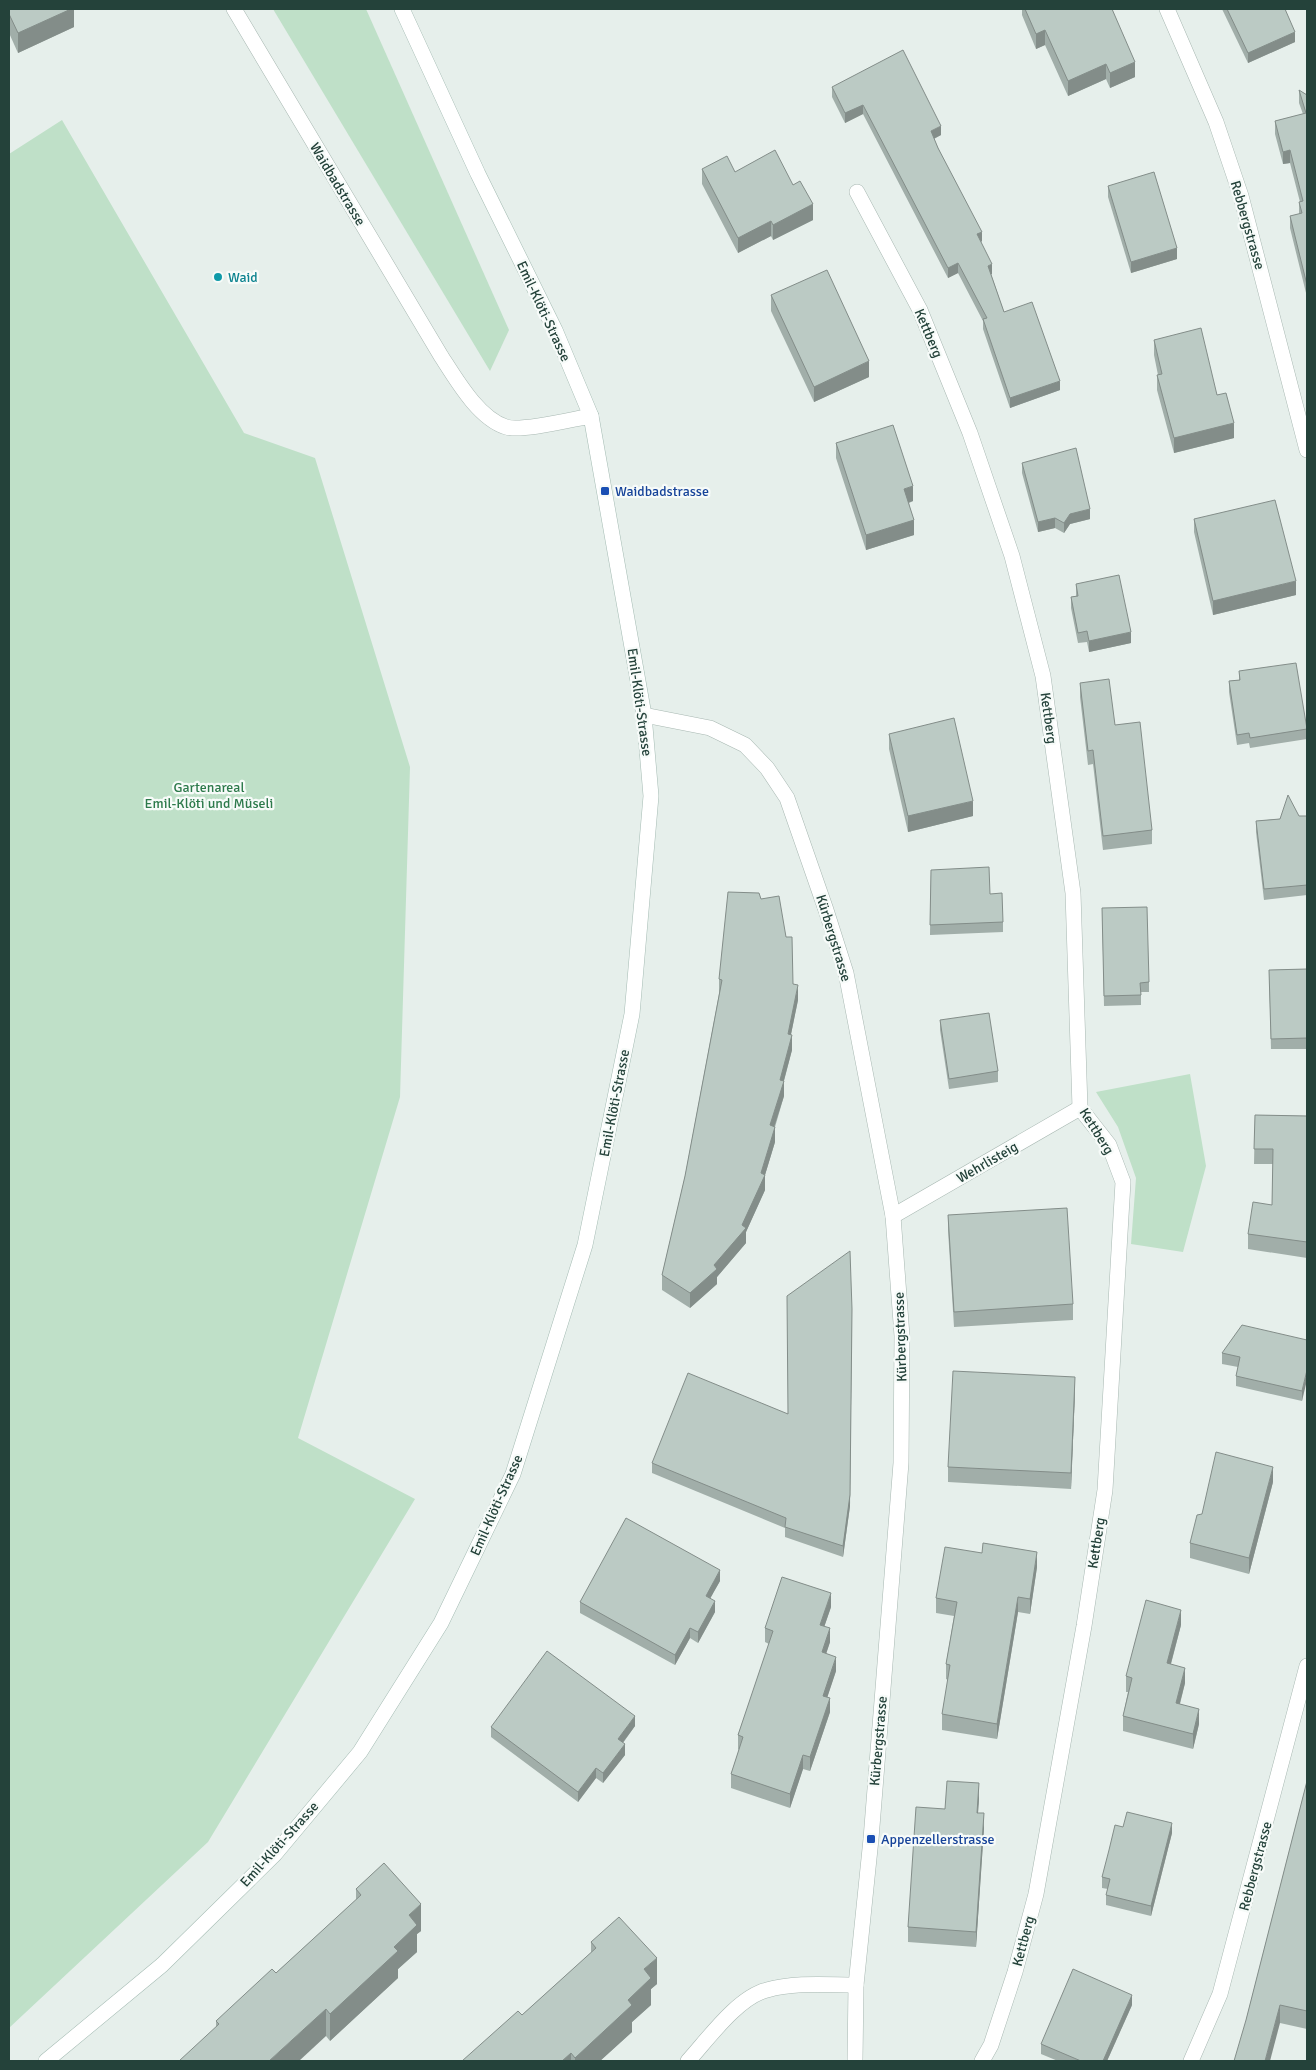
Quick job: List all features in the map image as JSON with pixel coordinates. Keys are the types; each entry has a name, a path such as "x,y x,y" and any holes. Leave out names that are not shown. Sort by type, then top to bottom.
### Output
{"street":[{"name":"Waidbadstrasse","path":"234,9 441,356 468,397 488,415 506,427 527,427 591,416"},
{"name":"Emil-Klöti-Strasse","path":"46,2061 169,1958 275,1854 360,1752 441,1623 513,1474 585,1245 632,1014 651,796 644,715 591,416 555,330 478,174 402,9"},
{"name":"Rebbergstrasse","path":"1167,9 1216,122 1241,196 1307,450"},
{"name":"Kettberg","path":"858,192 920,310 970,432 1012,556 1043,676 1073,893 1080,1108 1110,1145 1123,1182 1104,1490 1084,1626 1036,1894 1015,1972 991,2045 982,2061"},
{"name":"Kürbergstrasse","path":"644,715 710,728 745,745 767,768 787,798 846,973 893,1216 902,1336 901,1463 871,1829 856,1985 855,2061"},
{"name":"Wehrlisteig","path":"893,1216 1080,1108"},
{"name":"Rebbergstrasse","path":"1191,2061 1220,1994 1307,1666"},
{"path":"688,2061 742,2003 766,1990 802,1985 856,1985"}],"green space":[{"path":"273,9 366,9 509,330 490,371"},
{"name":"Gartenareal Emil-Klöti und Müseli","path":"62,120 244,433 315,458 410,767 400,1097 298,1438 415,1499 208,1842 9,2028 9,154"},
{"path":"1190,1074 1206,1166 1183,1252 1131,1244 1136,1178 1118,1127 1096,1092"}],"building":[{"path":"9,9 71,9 18,33 9,14"},
{"path":"1025,9 1112,9 1135,62 1110,73 1106,64 1068,81 1045,30 1036,34"},
{"path":"1227,9 1285,9 1295,32 1248,53"},
{"path":"903,50 941,126 931,131 938,148 982,232 977,234 992,264 988,266 1004,312 1032,302 1060,381 1010,398 983,319 987,318 958,263 948,268 863,105 845,113 832,87"},
{"path":"1299,90 1307,95 1307,285 1290,216 1302,213 1299,202 1303,201 1290,150 1283,152 1275,121 1306,113"},
{"path":"775,150 793,185 800,181 813,204 773,225 771,221 738,238 702,169 727,156 735,172"},
{"path":"1154,172 1177,248 1131,262 1108,186"},
{"path":"827,270 869,361 814,387 771,295"},
{"path":"1201,328 1217,395 1226,393 1234,423 1174,438 1157,375 1162,374 1154,340"},
{"path":"893,425 913,486 904,489 914,520 866,535 836,443"},
{"path":"1076,448 1090,509 1070,514 1064,523 1055,518 1038,522 1022,463"},
{"path":"1275,500 1296,581 1213,601 1194,519"},
{"path":"1119,575 1131,632 1089,641 1087,631 1078,633 1071,597 1078,596 1076,584"},
{"path":"1296,663 1307,729 1250,738 1249,733 1237,735 1229,681 1240,680 1239,671"},
{"path":"1109,679 1115,725 1140,722 1152,830 1103,836 1093,750 1088,751 1080,683"},
{"path":"954,718 973,801 908,816 889,734"},
{"path":"1288,795 1299,816 1307,816 1307,885 1264,889 1256,821 1280,819"},
{"path":"989,867 990,894 1002,893 1003,922 930,925 931,870"},
{"path":"728,892 759,893 761,899 779,896 786,937 792,937 793,984 798,985 788,1034 792,1035 780,1080 784,1081 770,1125 775,1127 761,1173 765,1175 742,1225 746,1228 714,1265 717,1269 690,1293 662,1275 685,1176 722,980 719,979"},
{"path":"1147,907 1149,982 1140,983 1141,995 1104,996 1102,908"},
{"path":"1307,969 1307,1038 1271,1039 1269,970"},
{"path":"989,1013 998,1071 949,1079 940,1020"},
{"path":"1255,1115 1307,1116 1307,1242 1248,1234 1253,1202 1272,1205 1273,1149 1254,1149"},
{"path":"1067,1208 1073,1304 954,1312 948,1215"},
{"path":"850,1251 852,1309 850,1495 843,1546 785,1527 786,1518 652,1463 688,1373 788,1414 787,1296"},
{"path":"1242,1325 1307,1340 1307,1370 1302,1391 1236,1376 1240,1357 1222,1353"},
{"path":"953,1371 1075,1377 1071,1473 948,1467"},
{"path":"1216,1452 1273,1467 1249,1558 1190,1543 1197,1515 1202,1514"},
{"path":"626,1518 720,1570 706,1596 715,1601 698,1632 690,1628 675,1655 580,1602"},
{"path":"983,1543 1037,1552 1030,1599 1018,1597 997,1724 942,1714 950,1665 946,1664 957,1602 936,1598 945,1547 982,1553"},
{"path":"782,1577 831,1593 820,1625 830,1628 822,1652 836,1657 823,1696 830,1698 810,1757 803,1755 790,1794 731,1774 743,1737 738,1735 773,1631 765,1628"},
{"path":"1146,1600 1181,1610 1167,1663 1185,1668 1176,1703 1199,1709 1193,1734 1123,1716 1132,1678 1126,1676"},
{"path":"547,1651 635,1716 618,1739 625,1744 603,1773 596,1768 578,1792 491,1727"},
{"path":"947,1781 979,1783 977,1813 984,1813 976,1932 908,1927 916,1807 945,1809"},
{"path":"1307,1781 1307,2011 1280,2005 1265,2061 1234,2061"},
{"path":"1127,1812 1172,1823 1151,1906 1106,1895 1110,1879 1102,1877 1115,1825 1123,1827"},
{"path":"384,1863 421,1904 409,1915 417,1925 394,1947 398,1951 330,2014 326,2009 269,2061 179,2061 219,2024 216,2021 272,1969 276,1973 361,1895 356,1889"},
{"path":"619,1917 657,1958 644,1969 651,1978 628,2000 632,2005 575,2058 571,2053 562,2061 462,2061 518,2011 522,2015 596,1948 591,1942"},
{"path":"1073,1969 1132,1995 1103,2061 1081,2061 1041,2044"}],"place":[{"name":"Waid","path":"218,277"},
{"name":"Waidbadstrasse","path":"605,491"},
{"name":"Appenzellerstrasse","path":"871,1839"}]}
